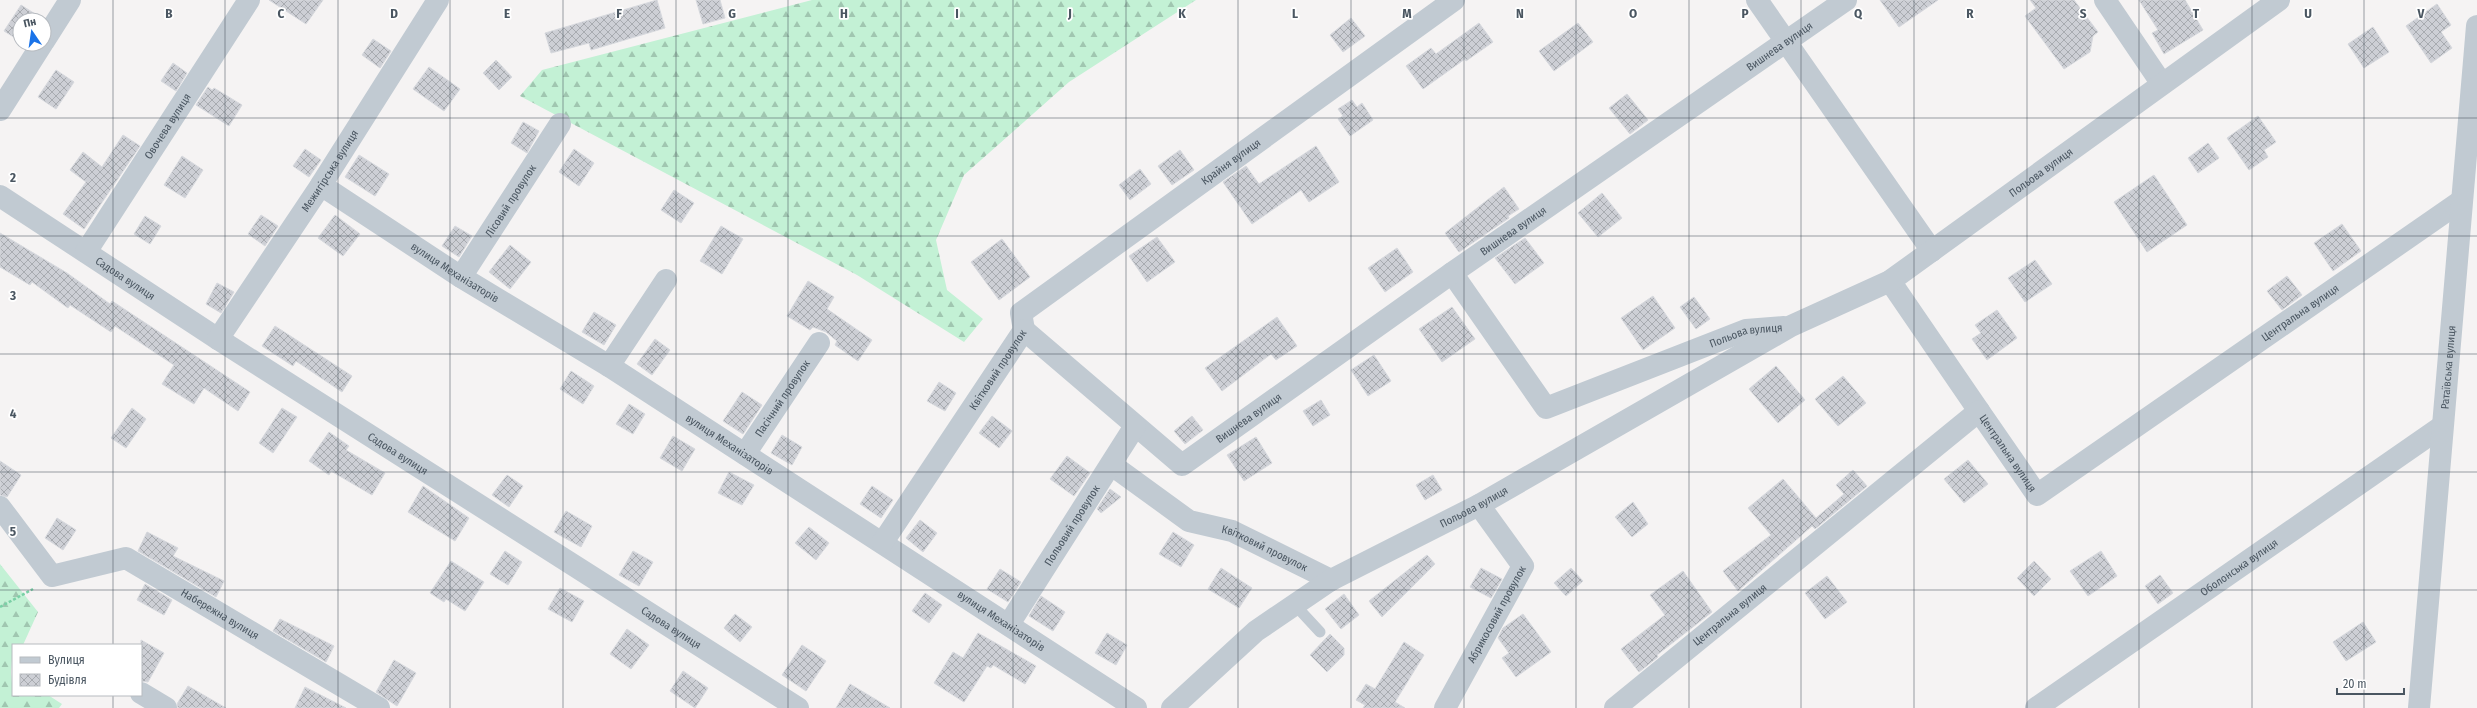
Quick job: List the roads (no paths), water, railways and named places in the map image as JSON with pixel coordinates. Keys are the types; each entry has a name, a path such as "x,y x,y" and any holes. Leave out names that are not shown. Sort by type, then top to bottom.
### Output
{"street":[{"path":"52,28 70,0"},
{"name":"Овочева вулиця","path":"86,252 249,0"},
{"name":"Межигірська вулиця","path":"218,339 321,186 438,0"},
{"name":"Крайня вулиця","path":"1024,330 1021,313 1454,0"},
{"path":"1757,0 1932,251"},
{"name":"Вишнева вулиця","path":"1182,465 1452,273 1846,0"},
{"path":"2105,0 2162,84"},
{"name":"Польова вулиця","path":"1172,708 1256,631 1331,580 1479,505 1791,326 1890,281 2279,0"},
{"name":"Ратаївська вулиця","path":"2419,708 2441,427 2477,26"},
{"path":"0,110 37,52"},
{"name":"Лісовий провулок","path":"461,277 560,124"},
{"name":"вулиця Механізаторів","path":"321,186 461,277 608,366 883,542 1136,708"},
{"name":"Садова вулиця","path":"0,196 218,339 798,708"},
{"name":"Центральна вулиця","path":"1616,708 1979,412 2037,495 2461,201"},
{"name":"Польова вулиця","path":"1452,273 1546,408 1746,330 1791,326"},
{"path":"608,366 666,280"},
{"path":"1890,281 1979,412"},
{"name":"Квітковий провулок","path":"883,542 1024,330 1182,465"},
{"name":"Пасічний провулок","path":"745,454 819,344"},
{"name":"Польовий провулок","path":"1008,624 1135,426"},
{"name":"Оболонська вулиця","path":"2036,708 2441,427"},
{"name":"Квітковий провулок","path":"1116,468 1189,521 1232,531 1331,580"},
{"name":"Абрикосовий провулок","path":"1445,708 1523,566 1479,505"},
{"name":"Набережна вулиця","path":"0,507 47,570 126,558 379,708"},
{"path":"142,694 166,708"}],"lane":[{"path":"1295,605 1320,632"}]}
